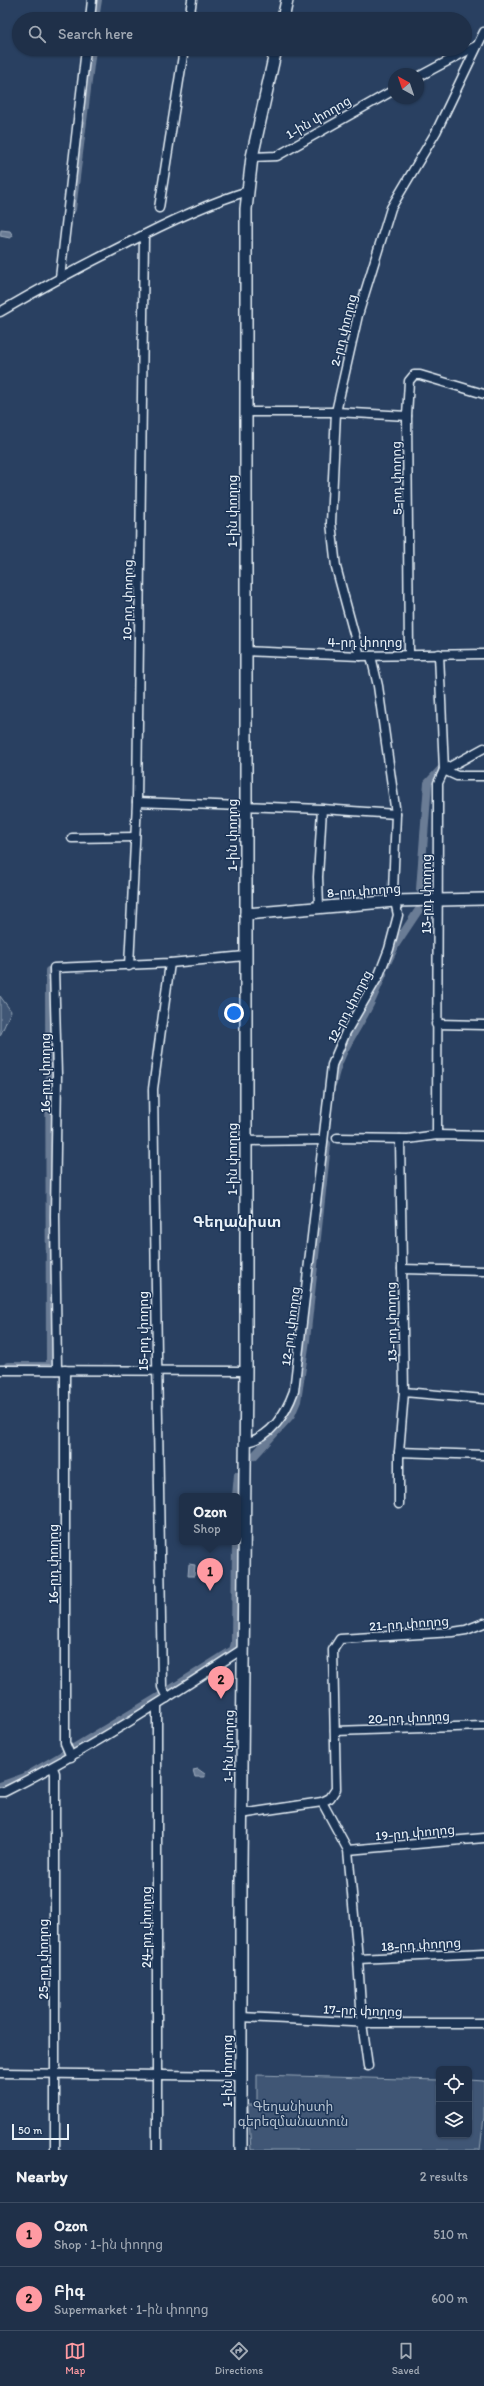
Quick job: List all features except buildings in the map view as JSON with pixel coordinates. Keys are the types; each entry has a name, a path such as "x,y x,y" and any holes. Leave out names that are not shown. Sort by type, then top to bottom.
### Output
{"main road":[{"path":"284,12 287,0"},
{"name":"1-ին փողոց","path":"241,2150 241,1814 246,1442 245,956 248,191 252,157 274,56"},
{"name":"8-րդ փողոց","path":"246,914 395,901 484,899"}],"street":[{"path":"91,12 92,0"},
{"path":"190,12 192,0"},
{"name":"2-րդ փողոց","path":"472,55 484,32"},
{"path":"472,48 476,46"},
{"path":"60,278 85,56"},
{"path":"159,208 183,56"},
{"path":"424,74 457,56"},
{"name":"2-րդ փողոց","path":"360,656 336,567 331,523 336,412 358,315 391,208 436,132 471,56"},
{"name":"1-ին փողոց","path":"252,157 277,156 388,93"},
{"path":"0,312 60,278 144,235 211,204 248,191"},
{"name":"10-րդ փողոց","path":"129,966 137,802 144,235"},
{"name":"5-րդ փողոց","path":"409,654 406,416 409,381 414,375 484,394"},
{"path":"246,412 336,412 406,416"},
{"name":"4-րդ փողոց","path":"246,651 360,656 409,654 484,654"},
{"name":"13-րդ փողոց","path":"437,1135 436,1024 438,783 444,770 439,654"},
{"name":"12-րդ փողոց","path":"246,1442 253,1441 266,1433 278,1421 289,1406 294,1391 322,1140 332,1065 346,1032 380,975 398,915 393,892 396,814 378,686 371,656"},
{"path":"444,770 484,748"},
{"path":"444,770 457,776 484,776"},
{"path":"137,802 246,807 322,808 396,814"},
{"path":"319,908 318,877 322,808"},
{"path":"72,838 135,837"},
{"name":"16-րդ փողոց","path":"71,1756 65,1743 61,1370 55,1216 57,1067 54,968 129,966 245,956"},
{"name":"15-րդ փողոց","path":"167,1698 162,1688 156,1371 153,1089 170,963"},
{"path":"436,1024 484,1025"},
{"path":"336,1138 400,1139 437,1135 484,1136"},
{"name":"13-րդ փողոց","path":"399,1504 399,1452 404,1392 400,1139"},
{"path":"246,1142 322,1140"},
{"path":"402,1269 484,1271"},
{"path":"0,1370 246,1371"},
{"path":"404,1392 484,1399"},
{"path":"399,1452 484,1455"},
{"name":"21-րդ փողոց","path":"336,1731 333,1650 335,1644 340,1639 466,1630 484,1623"},
{"path":"0,1792 4,1792 53,1768 157,1705 244,1648"},
{"name":"24-րդ փողոց","path":"157,1705 157,2150"},
{"name":"20-րդ փողոց","path":"336,1731 484,1726"},
{"path":"241,1814 322,1802 330,1798 336,1790 336,1731"},
{"name":"25-րդ փողոց","path":"53,1768 55,1781 55,2150"},
{"path":"322,1802 348,1850 362,2023 368,2066"},
{"name":"19-րդ փողոց","path":"348,1850 484,1838"},
{"name":"18-րդ փողոց","path":"358,1959 484,1953"},
{"name":"17-րդ փողոց","path":"241,2017 362,2023 484,2024"},
{"path":"0,2073 241,2076"}],"green space":[{"path":"0,996 11,1011 0,1036"},
{"name":"Գեղանիստի գերեզմանատուն","path":"257,2075 436,2080 436,2138 472,2138 472,2080 484,2081 484,2117 480,2150 251,2150 248,2105 257,2105"}],"shaded area":[{"path":"1,230 10,231 13,236 10,238 0,236"},
{"path":"189,1564 195,1565 194,1576 188,1576"},
{"path":"198,1769 205,1774 205,1777 195,1777 193,1770"}],"waterway":[{"path":"96,12 98,0"},
{"path":"72,209 91,56"},
{"path":"420,889 428,783 441,769"},
{"path":"387,963 396,944 418,911"},
{"path":"8,1366 50,1366 49,971"},
{"path":"333,1083 335,1072 343,1053 370,1004 383,974"},
{"path":"254,1456 291,1415 297,1401 306,1340 327,1144"},
{"path":"236,1493 238,1475"},
{"path":"168,1691 233,1650 235,1643 236,1545"},
{"path":"72,1749 162,1695"},
{"path":"0,1786 25,1777 66,1753"}],"place":[{"name":"Ozon","path":"210,1591"},
{"name":"Բիգ","path":"221,1699"}],"district":[{"name":"Գեղանիստ","path":"237,1222"}]}
